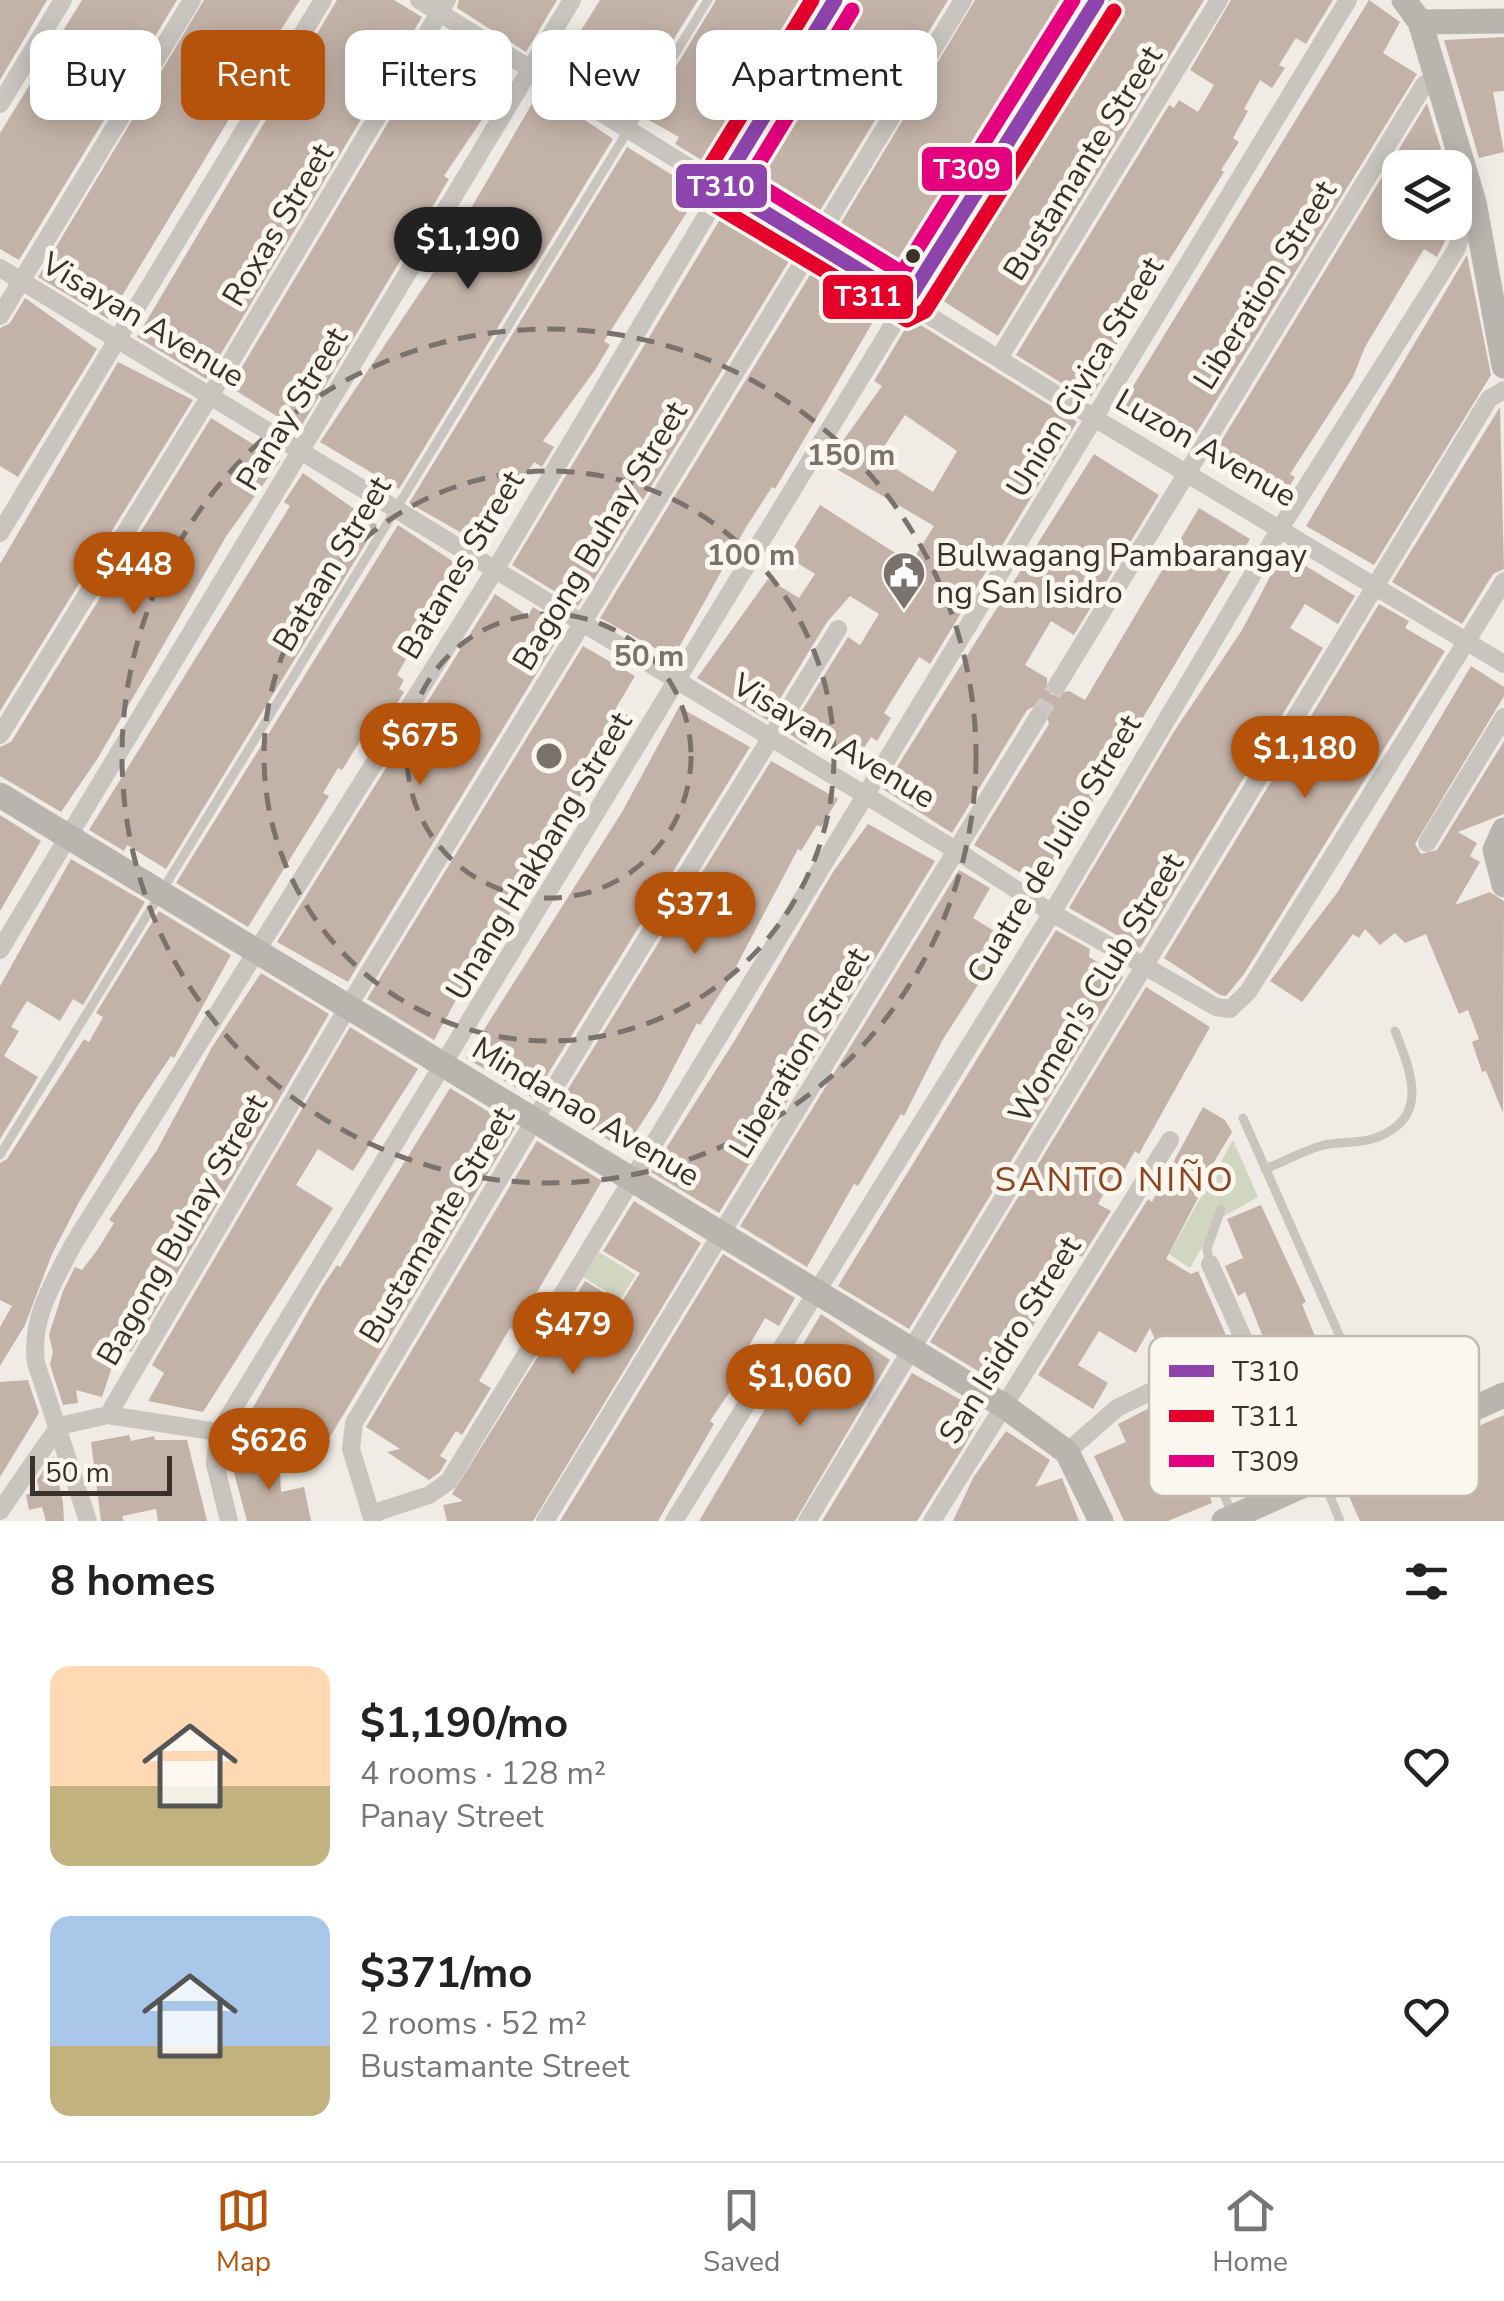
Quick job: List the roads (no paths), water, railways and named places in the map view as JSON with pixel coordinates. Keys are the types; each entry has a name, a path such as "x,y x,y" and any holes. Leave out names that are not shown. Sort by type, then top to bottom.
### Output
{"street":[{"path":"0,104 63,0"},
{"path":"0,316 192,0"},
{"path":"0,532 323,0"},
{"name":"Luzon Avenue","path":"418,0 444,6 528,67 629,130 1096,419 1281,526 1504,664"},
{"name":"Panay Street","path":"0,950 302,452 528,67 572,0"},
{"name":"Batanes Street","path":"88,1521 36,1363 33,1342 40,1310 74,1243 495,570 835,0"},
{"name":"Bagong Buhay Street","path":"108,1414 349,1006 963,0"},
{"name":"Unang Hakbang Street","path":"218,1434 680,682 908,300 1096,0"},
{"name":"Bustamante Street","path":"999,358 1219,0"},
{"name":"Union Civica Street","path":"372,1518 428,1495 449,1481 1348,0"},
{"path":"1404,0 1420,22 1474,202 1494,290 1504,366"},
{"name":"Roxas Street","path":"0,734 210,396 444,6"},
{"path":"1420,22 1504,21"},
{"name":"Liberation Street","path":"1058,684 1424,85 1436,77"},
{"name":"Cuatre de Julio Street","path":"674,1521 1052,914 1281,526 1456,250 1474,202"},
{"name":"Visayan Avenue","path":"0,268 957,851 1052,914 1216,1007 1230,1009 1248,992 1466,641"},
{"name":"Women's Club Street","path":"806,1521 1378,587 1488,400 1504,390"},
{"path":"1466,641 1504,581"},
{"name":"Bustamante Street","path":"372,1518 351,1449 354,1423 535,1119 838,629"},
{"path":"1427,843 1504,717"},
{"name":"Liberation Street","path":"546,1521 1032,726"},
{"name":"Mindanao Avenue","path":"0,796 72,836 1004,1406 1067,1452 1101,1521"},
{"path":"1504,830 1495,850 1504,885"},
{"name":"San Isidro Street","path":"932,1521 1170,1140"},
{"path":"1210,1264 1242,1336"},
{"path":"1067,1452 1117,1408 1149,1392"},
{"path":"1479,1406 1504,1395"},
{"path":"0,1511 59,1426 108,1414 310,1446"},
{"path":"218,1434 215,1464 229,1521"},
{"path":"1229,1519 1280,1496"}],"lane":[{"name":"Bataan Street","path":"0,1155 708,0"},
{"path":"1265,1170 1324,1145 1376,1139 1394,1128 1412,1108 1414,1081 1395,1030"},
{"path":"1242,1118 1339,1336"},
{"path":"1210,1264 1207,1249 1221,1209"},
{"path":"1325,1496 1340,1521"}],"tunnel":[{"path":"1038,717 1058,684"}],"place":[{"name":"Bulwagang Pambarangay ng San Isidro","path":"904,611"}],"district":[{"name":"SANTO NIÑO","path":"1115,1179"}]}
